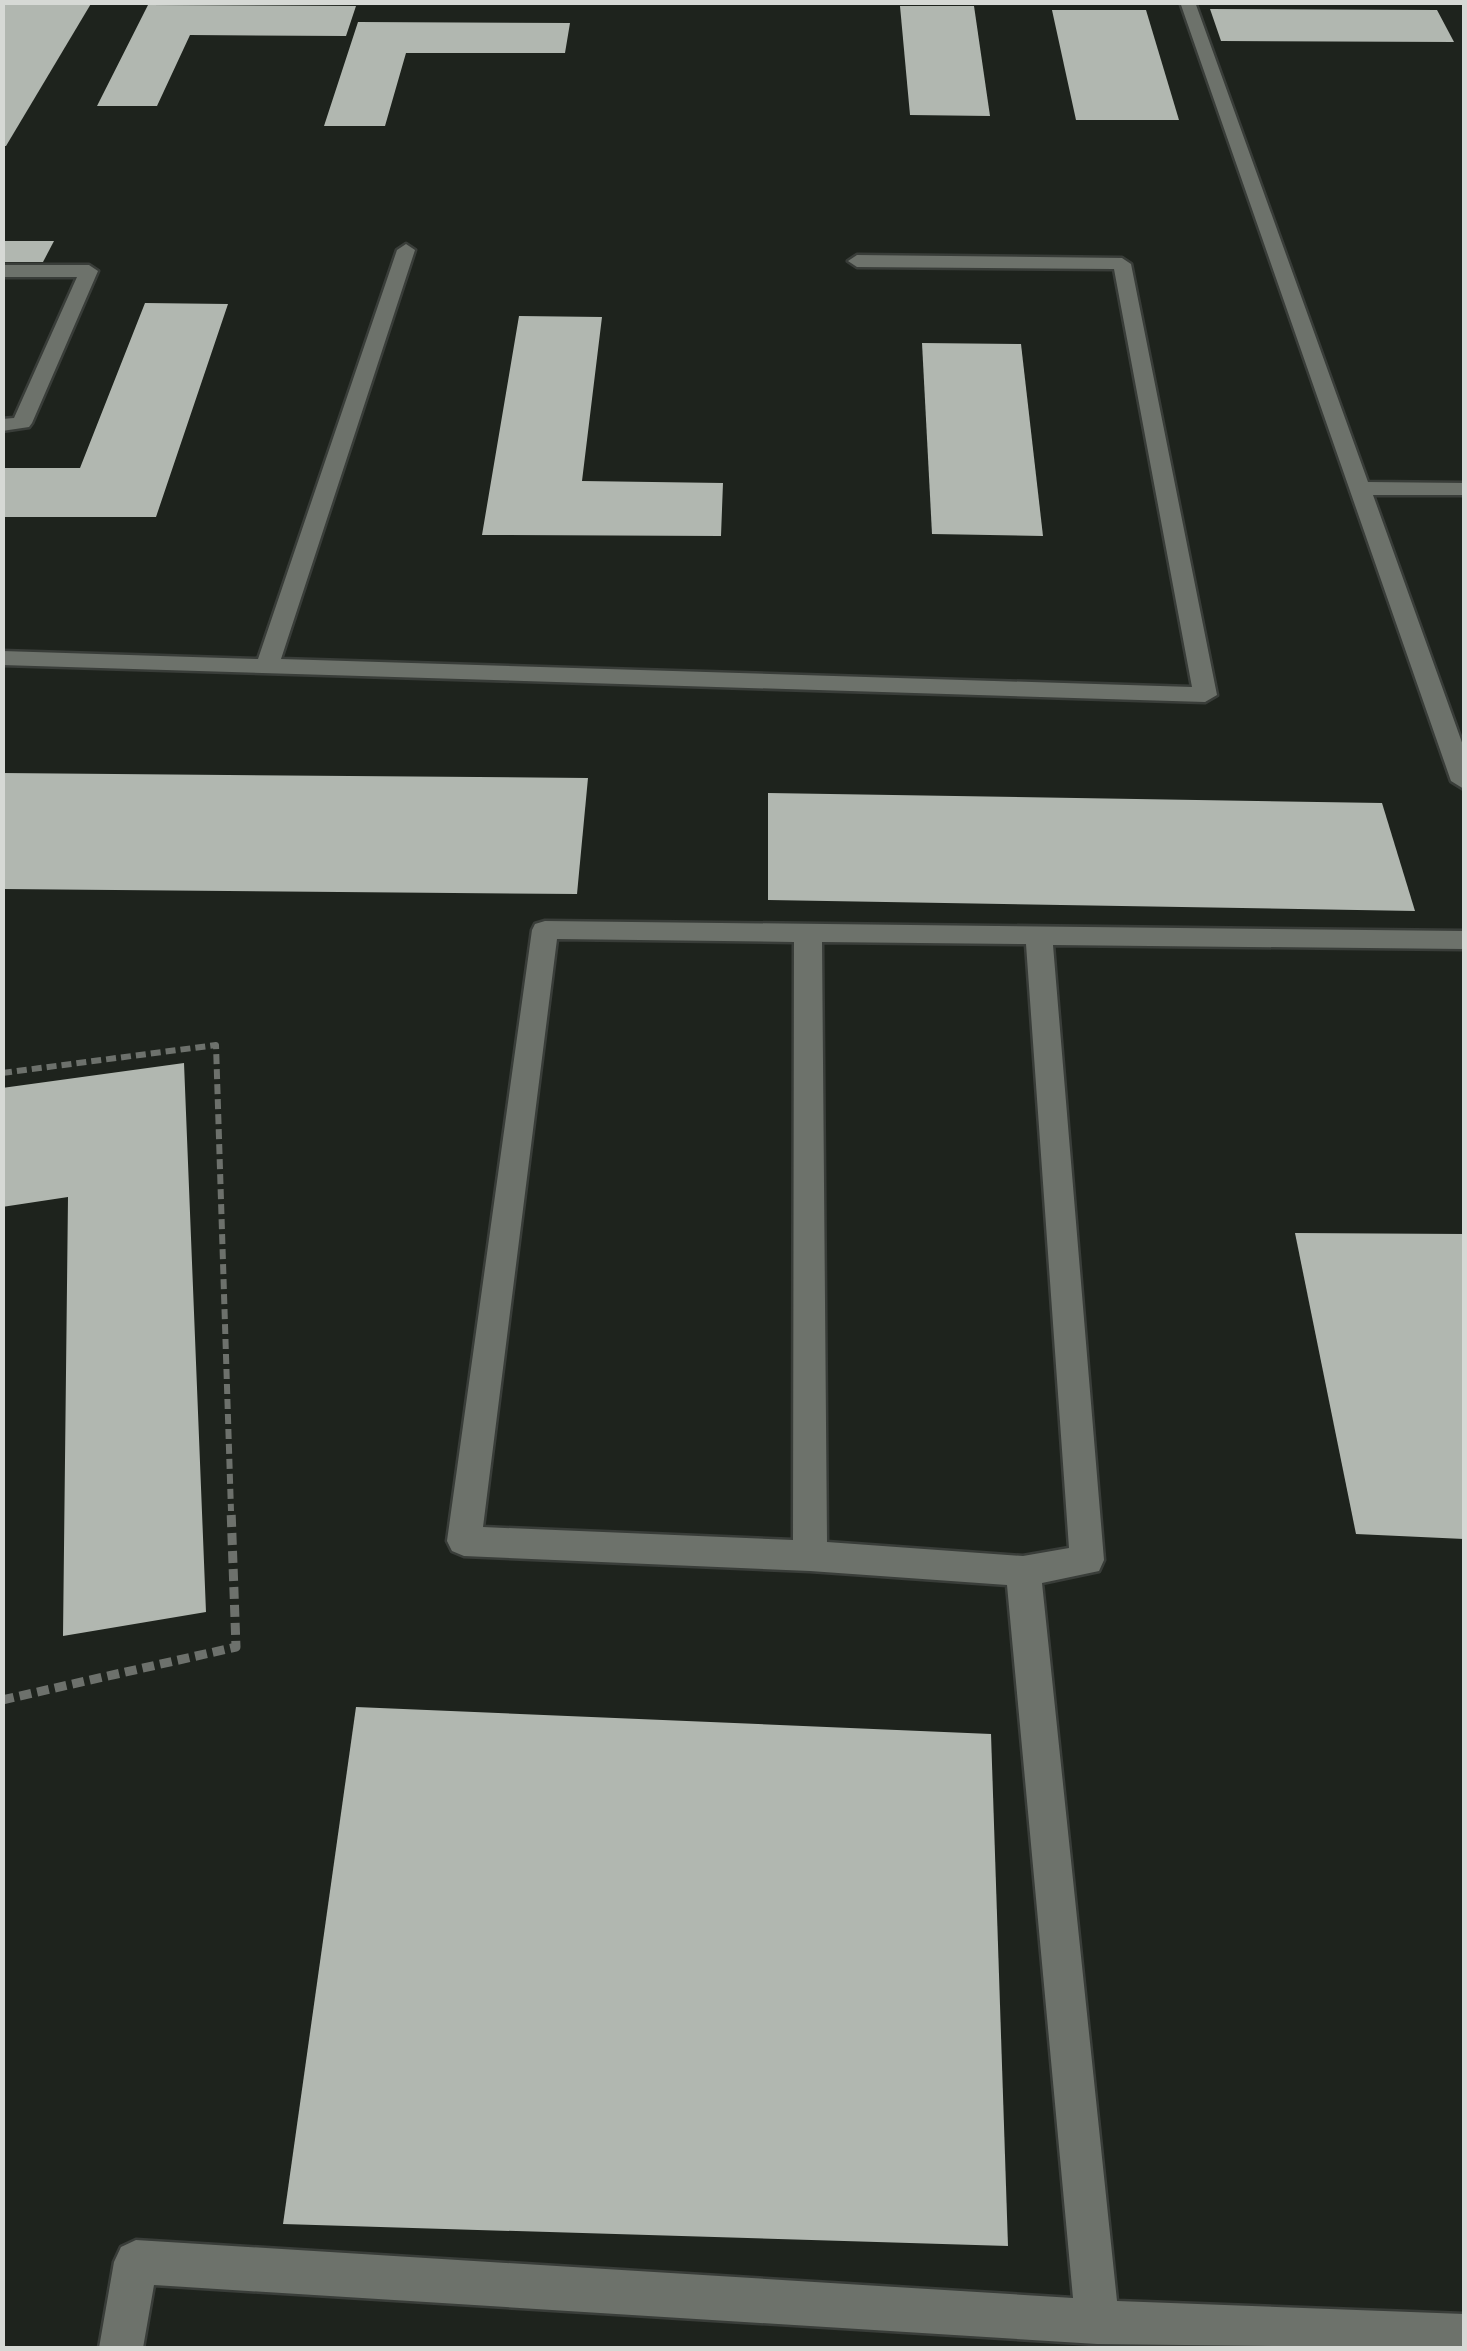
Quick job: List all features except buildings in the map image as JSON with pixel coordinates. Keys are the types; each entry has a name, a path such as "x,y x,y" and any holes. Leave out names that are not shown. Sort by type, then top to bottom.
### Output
{"lane":[{"path":"1187,2 1464,781"},
{"path":"267,666 406,250"},
{"path":"2,658 1205,695 1122,264 857,261"},
{"path":"2,271 89,271 22,423 2,425"},
{"path":"1359,488 1464,489"},
{"path":"1039,937 1087,1560 1023,1571 810,1556 464,1542 545,930 1464,940"},
{"path":"808,935 810,1556"},
{"path":"1023,1571 1097,2322"},
{"path":"121,2348 136,2262 1097,2322 1464,2336"}],"path":[{"path":"2,1073 216,1046 236,1648 2,1700"}]}
